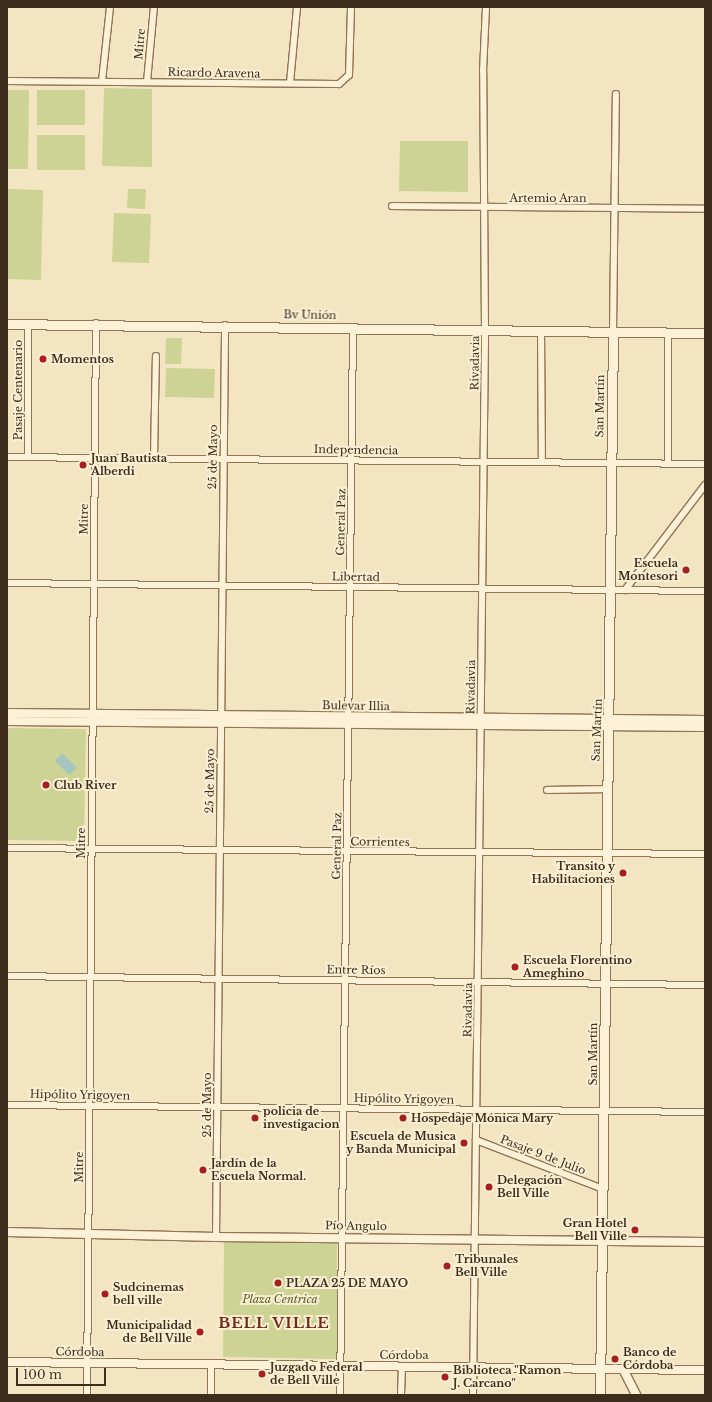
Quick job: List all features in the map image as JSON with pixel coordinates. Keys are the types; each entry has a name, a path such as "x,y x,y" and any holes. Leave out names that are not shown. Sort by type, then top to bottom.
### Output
{"main road":[{"name":"Bv Unión","path":"7,324 96,323 694,332"},
{"path":"694,332 705,329"},
{"name":"San Martín","path":"600,1395 611,590 611,463 614,331"},
{"path":"694,332 705,333"}],"street":[{"path":"102,81 110,7"},
{"name":"Mitre","path":"147,82 154,7"},
{"path":"290,83 297,7"},
{"name":"Ricardo Aravena","path":"7,80 339,84 346,80 349,75 351,7"},
{"name":"Rivadavia","path":"473,1395 486,330 483,71 486,7"},
{"name":"San Martín","path":"614,331 616,94"},
{"name":"Artemio Aran","path":"392,206 705,209"},
{"name":"Mitre","path":"87,1395 96,323"},
{"name":"Pasaje Centenario","path":"28,324 28,457"},
{"name":"25 de Mayo","path":"216,1237 216,1107 225,325"},
{"name":"General Paz","path":"340,1395 353,327"},
{"path":"541,330 542,462"},
{"path":"668,332 668,464"},
{"path":"154,457 156,356"},
{"name":"Independencia","path":"7,457 154,457 705,464"},
{"path":"625,590 705,485"},
{"name":"Libertad","path":"7,583 705,591"},
{"name":"Bulevar Illia","path":"7,713 92,718"},
{"name":"Bulevar Illia","path":"7,721 92,718 349,720 609,723 705,727"},
{"name":"Bulevar Illia","path":"609,723 705,720"},
{"path":"547,790 608,789"},
{"name":"Corrientes","path":"7,848 479,854 705,854"},
{"name":"Entre Ríos","path":"7,976 705,985"},
{"name":"Hipólito Yrigoyen","path":"7,1104 705,1112"},
{"name":"Pasaje 9 de Julio","path":"476,1140 603,1189"},
{"name":"Pío Angulo","path":"7,1232 216,1237 342,1236 705,1242"},
{"name":"Córdoba","path":"7,1362 87,1364 211,1363 601,1367 623,1369 705,1370"},
{"path":"211,1363 211,1395"},
{"path":"401,1395 402,1366"},
{"path":"623,1369 636,1395"}],"green space":[{"path":"104,88 152,89 152,167 102,166"},
{"path":"7,90 29,90 28,169 7,169"},
{"path":"37,90 85,90 85,125 37,125"},
{"path":"37,135 85,135 85,170 37,170"},
{"path":"400,141 468,141 468,192 399,191"},
{"path":"7,189 43,190 41,280 7,279"},
{"path":"128,189 146,189 145,209 127,208"},
{"path":"114,213 151,214 149,263 112,262"},
{"path":"166,338 182,338 181,364 165,364"},
{"path":"166,368 215,369 214,398 165,397"},
{"name":"Club River","path":"7,728 86,729 84,841 7,840"},
{"name":"Plaza Centrica","path":"224,1242 337,1242 337,1356 335,1359 223,1357"}],"water":[{"path":"62,753 77,768 69,775 55,761"}],"place":[{"name":"Momentos","path":"43,359"},
{"name":"Juan Bautista Alberdi","path":"83,465"},
{"name":"Escuela Montesori","path":"686,570"},
{"name":"Club River","path":"46,785"},
{"name":"Transito y Habilitaciones","path":"623,873"},
{"name":"Escuela Florentino Ameghino","path":"515,967"},
{"name":"policia de investigacion","path":"255,1118"},
{"name":"Hospedaje Mónica Mary","path":"403,1118"},
{"name":"Escuela de Musica y Banda Municipal","path":"464,1143"},
{"name":"Jardín de la Escuela Normal.","path":"203,1170"},
{"name":"Delegación Bell Ville","path":"489,1187"},
{"name":"Gran Hotel Bell Ville","path":"635,1230"},
{"name":"Tribunales Bell Ville","path":"447,1266"},
{"name":"PLAZA 25 DE MAYO","path":"278,1283"},
{"name":"Sudcinemas bell ville","path":"105,1294"},
{"name":"Municipalidad de Bell Ville","path":"200,1332"},
{"name":"Banco de Córdoba","path":"615,1359"},
{"name":"Juzgado Federal de Bell Ville","path":"262,1374"},
{"name":"Biblioteca \"Ramon J. Carcano\"","path":"445,1377"}],"district":[{"name":"BELL VILLE","path":"274,1323"}]}
